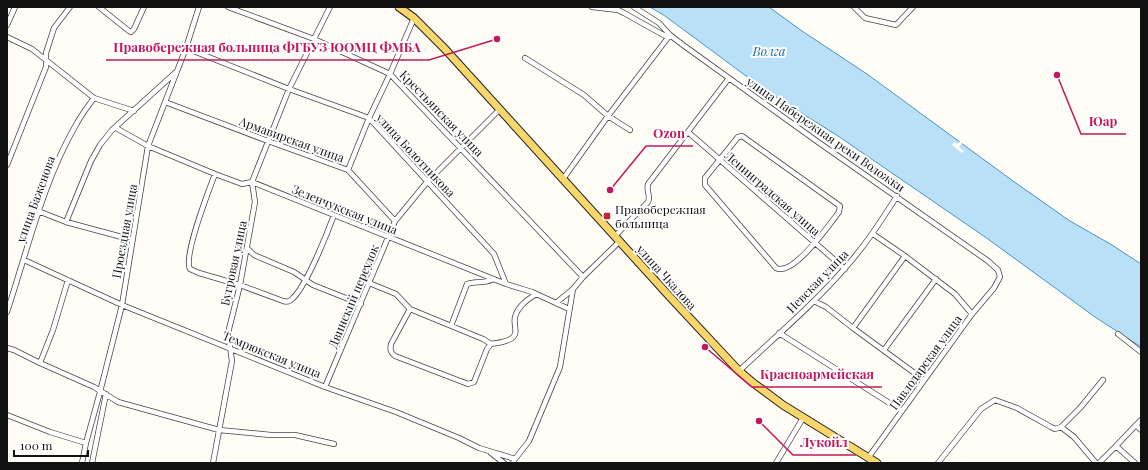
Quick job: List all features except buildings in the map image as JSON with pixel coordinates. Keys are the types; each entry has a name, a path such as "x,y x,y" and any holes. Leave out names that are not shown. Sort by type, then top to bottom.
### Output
{"main road":[{"name":"улица Чкалова","path":"398,7 414,18 445,49 684,313 739,371 770,397 877,463"}],"street":[{"path":"7,25 16,7"},
{"path":"7,165 46,67 46,49 54,28 70,7"},
{"path":"99,7 131,32 134,29 144,7"},
{"name":"Проездная улица","path":"82,463 122,304 148,146 186,48 199,7"},
{"name":"Крестьянская улица","path":"228,7 314,39 390,74 583,277"},
{"path":"252,182 289,89 330,7"},
{"path":"563,179 668,36 618,10 592,7"},
{"name":"улица Набережная реки Воложки","path":"634,7 659,23 668,36 988,261 998,270 1000,274 999,280"},
{"path":"854,7 865,18 896,25 913,7"},
{"path":"348,170 369,118 414,18"},
{"path":"7,37 32,49 94,98 134,111"},
{"name":"улица Болотникова","path":"186,48 289,89 369,118 494,254 506,284"},
{"path":"525,58 584,94 608,116 630,130"},
{"path":"66,222 94,153 112,130 116,128 176,72"},
{"path":"556,303 573,289 648,202 650,197 647,190 648,184 729,78"},
{"name":"улица Баженова","path":"7,312 38,211 58,161 77,122 94,98"},
{"name":"Армавирская улица","path":"165,102 348,170 395,221"},
{"name":"Двинский переулок","path":"325,387 395,221 427,182 500,109"},
{"name":"Зеленчукская улица","path":"116,128 148,146 215,174 242,184 252,182 494,280 536,294 569,309"},
{"name":"Ленинградская улица","path":"688,132 815,244 845,268"},
{"path":"742,136 839,204 839,212 815,244 788,267 782,269 776,268 705,185 705,178 720,160 738,137 742,136"},
{"path":"215,174 193,240 189,266 190,269 199,273 240,285 285,302 293,298 305,280 326,239 334,215"},
{"name":"Бугровая улица","path":"219,430 232,360 228,333 240,285 255,202 252,182"},
{"name":"Невская улица","path":"739,371 814,301 845,268 873,234 897,196"},
{"path":"38,211 66,222 133,240"},
{"path":"873,234 955,294 972,314"},
{"path":"247,248 254,255 294,272 313,286 361,304"},
{"path":"853,328 905,256"},
{"name":"Темрюкская улица","path":"24,260 122,304 325,387 396,412 459,438 479,448 514,461"},
{"path":"884,350 936,279"},
{"path":"40,363 54,330 68,280"},
{"path":"451,326 467,284 494,280"},
{"name":"Павлодарская улица","path":"868,458 972,314 999,280"},
{"path":"369,283 396,294 410,309 483,339 491,344"},
{"path":"514,461 528,441 560,367 573,289"},
{"path":"410,309 391,344 390,350 392,354 466,384 470,384 474,382 487,349 491,344 510,340 514,337 516,333 515,318 518,311 524,302 536,294"},
{"path":"814,301 826,306 853,328 924,380"},
{"path":"780,333 902,411"},
{"path":"1118,334 1141,352"},
{"path":"7,348 94,387 118,402 219,430 271,435 295,435 334,444"},
{"path":"938,463 981,410 994,400 1017,408 1055,429 1061,427 1080,408 1103,380"},
{"path":"92,463 106,394"},
{"path":"7,415 50,432 86,443"},
{"path":"776,463 803,418"},
{"path":"1099,463 1141,420"},
{"path":"1136,425 1141,430"},
{"path":"1061,427 1074,437 1096,463"},
{"path":"213,463 219,430"},
{"path":"1116,446 1135,463"},
{"path":"488,451 504,463"}],"water":[{"name":"Волга","path":"650,7 769,7 867,74 1070,221 1112,245 1141,264 1141,347 1095,317 988,239 838,136 765,90 665,16"}],"pier":[{"path":"961,141 963,142 959,147 964,151 962,153 952,145 954,142 957,144"}],"place":[{"name":"Правобережная больница ФГБУЗ ЮОМЦ ФМБА","path":"497,39"},
{"name":"Юар","path":"1057,75"},
{"name":"Ozon","path":"610,190"},
{"name":"Правобережная больница","path":"607,216"},
{"name":"Красноармейская","path":"705,347"},
{"name":"Лукойл","path":"759,421"}]}
